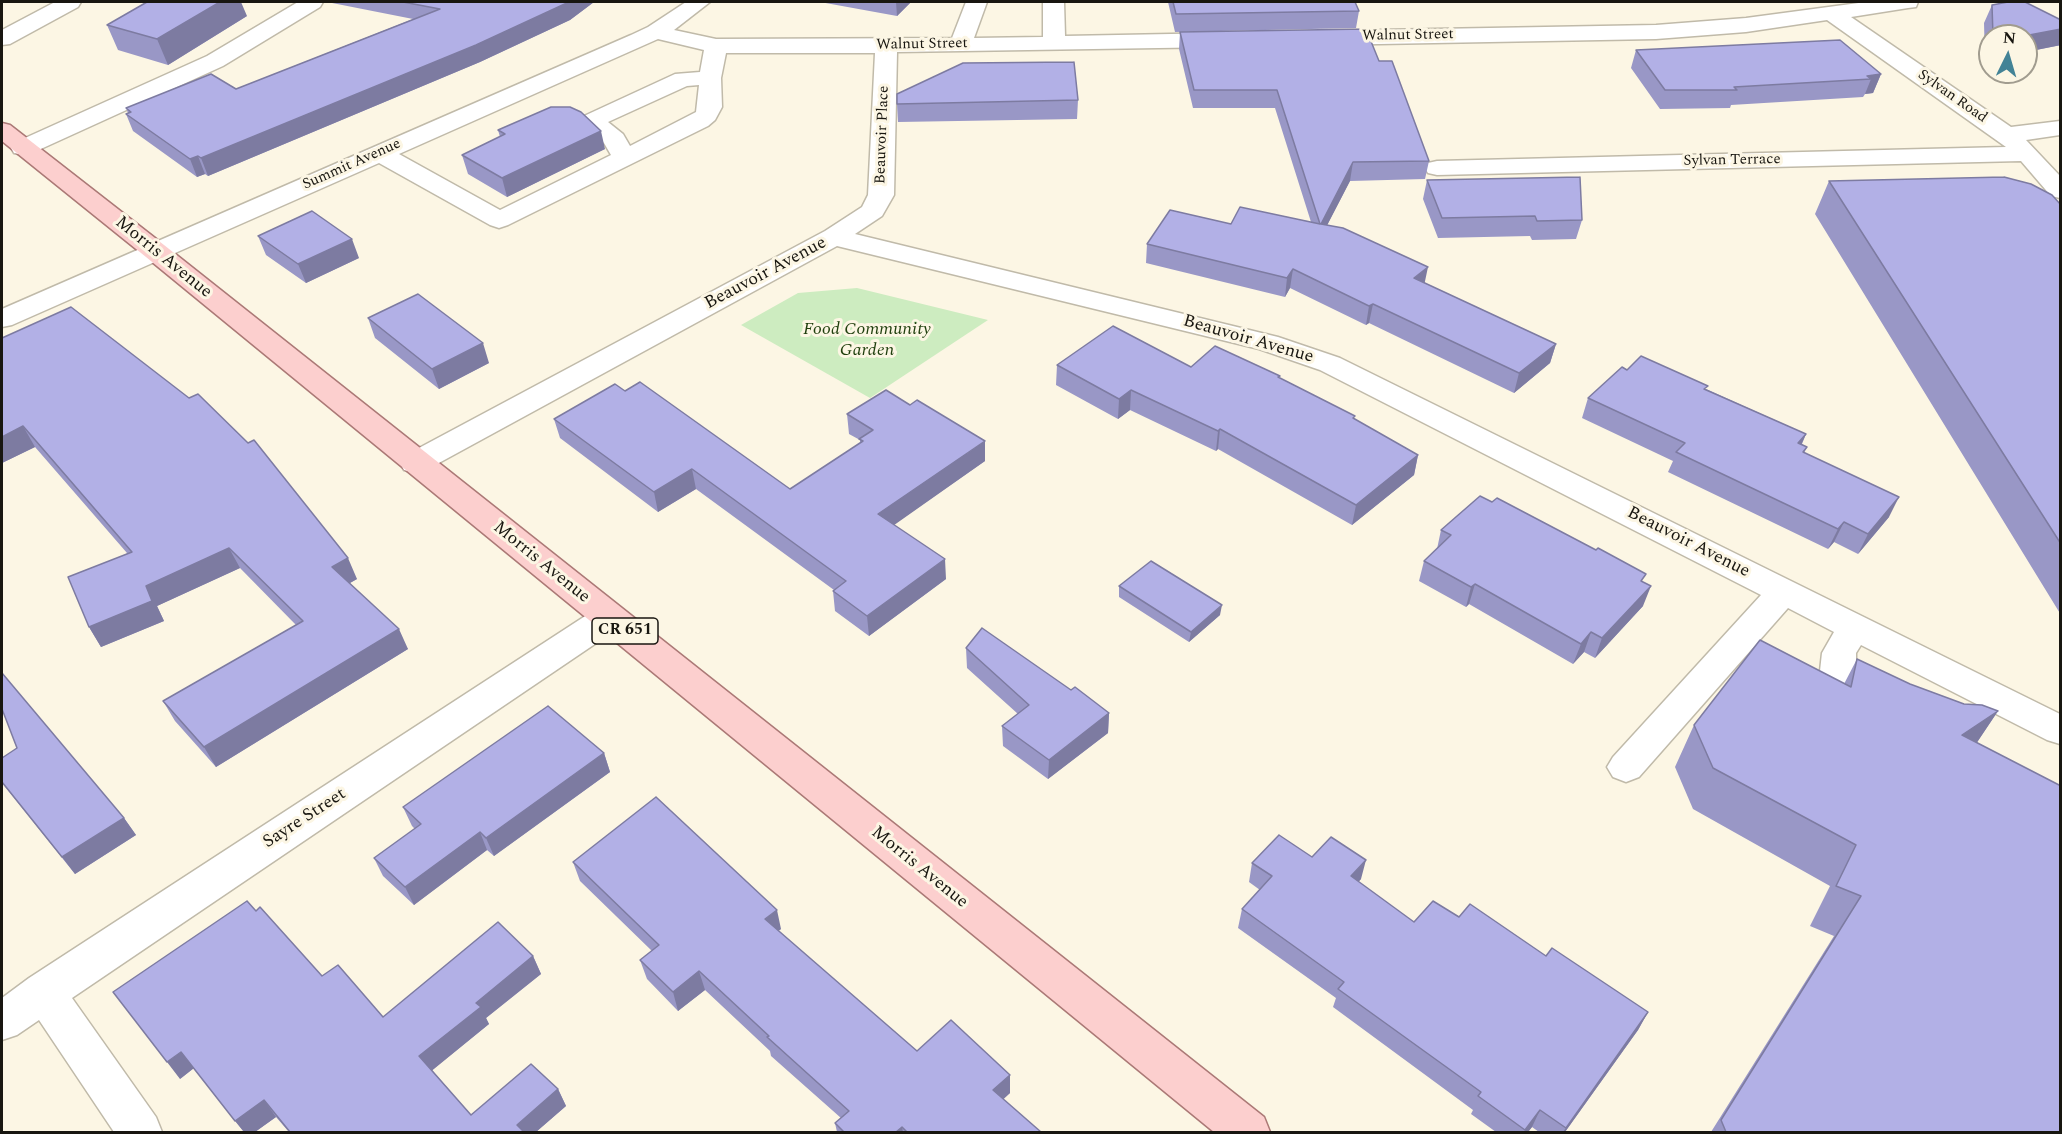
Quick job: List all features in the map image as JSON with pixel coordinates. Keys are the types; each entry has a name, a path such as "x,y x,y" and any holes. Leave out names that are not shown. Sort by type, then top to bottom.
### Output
{"main road":[{"name":"Morris Avenue","path":"12,139 155,251 415,463 1248,1132"}],"street":[{"path":"2,39 70,2"},
{"path":"12,139 215,61 312,2"},
{"name":"Summit Avenue","path":"2,319 656,32 699,2"},
{"path":"960,45 976,2"},
{"path":"1053,2 1054,43"},
{"name":"Walnut Street","path":"1302,38 1656,32 1746,25 1908,2"},
{"name":"Sylvan Road","path":"1833,14 2006,135 2028,154 2061,191"},
{"name":"Walnut Street","path":"656,32 716,46 886,46 1243,39"},
{"path":"380,153 499,220 700,121 707,115 710,107 710,78 716,46"},
{"name":"Beauvoir Place","path":"834,237 873,211 881,195 886,46"},
{"path":"625,158 614,139 592,121 683,80 710,78"},
{"path":"2006,135 2061,128"},
{"name":"Sylvan Terrace","path":"1437,168 2028,154"},
{"name":"Beauvoir Avenue","path":"415,463 834,237 1298,352 1365,381 1855,626 1985,709 2061,730"},
{"path":"1626,767 1784,591"},
{"name":"Sayre Street","path":"2,1020 608,618"},
{"path":"1855,626 1839,653 1838,671 1848,686 1909,718"},
{"path":"44,991 71,1034 140,1132"}],"green space":[{"name":"Food Community Garden","path":"857,288 988,320 870,398 741,325 798,293"}],"building":[{"path":"147,2 220,2 157,39 107,25"},
{"path":"403,2 569,2 476,45 201,158 198,156 190,159 126,114 131,112 126,108 211,74 236,89 440,9"},
{"path":"1173,2 1355,2 1359,11 1176,14"},
{"path":"2025,2 2061,20 2061,29 2038,33 2038,24 1993,24 1992,5"},
{"path":"1366,29 1379,61 1392,61 1429,161 1353,162 1321,224 1343,228 1428,267 1414,278 1556,344 1519,373 1373,304 1369,306 1293,269 1287,278 1147,244 1170,210 1231,224 1240,207 1320,224 1277,90 1194,90 1180,32"},
{"path":"1840,40 1881,74 1867,76 1871,79 1734,87 1737,90 1665,90 1636,50"},
{"path":"1074,62 1078,100 897,104 897,94 963,63"},
{"path":"551,107 570,107 581,112 601,131 502,178 462,155 505,134 498,130"},
{"path":"1580,177 1582,220 1537,221 1535,216 1442,218 1427,180"},
{"path":"2004,177 2031,184 2052,195 2061,205 2061,544 1829,181"},
{"path":"312,211 352,239 298,264 258,236"},
{"path":"418,294 483,343 432,369 368,318"},
{"path":"71,307 189,398 198,394 248,443 254,440 348,558 332,567 399,629 204,747 163,701 303,621 229,548 146,586 152,601 89,627 68,577 132,552 23,426 2,437 2,338"},
{"path":"1113,326 1191,367 1215,346 1280,376 1278,377 1355,416 1353,418 1418,455 1356,505 1220,429 1218,431 1131,390 1119,399 1057,365"},
{"path":"1641,356 1708,386 1704,389 1806,434 1798,443 1807,447 1803,452 1899,497 1868,534 1844,522 1838,529 1676,452 1685,443 1588,398 1622,367 1627,370"},
{"path":"640,382 790,489 863,441 859,439 873,430 847,414 886,390 910,405 917,400 985,441 878,514 945,559 867,616 833,591 846,581 692,469 654,492 554,419 615,384 625,391"},
{"path":"1480,496 1492,502 1497,498 1596,550 1598,548 1646,574 1641,581 1651,586 1602,638 1591,632 1581,644 1475,584 1471,587 1424,561 1451,535 1441,530"},
{"path":"1151,561 1222,605 1191,632 1119,586"},
{"path":"982,628 1071,690 1075,687 1109,713 1049,760 1002,726 1029,705 966,648"},
{"path":"1760,640 1851,687 1857,659 1910,684 1964,704 1982,705 1998,711 1962,735 2061,786 2061,1132 1726,1132 1721,1120 1861,896 1836,886 1856,845 1713,768 1694,725"},
{"path":"2,673 124,818 62,857 2,782 2,758 17,748 2,709"},
{"path":"548,706 604,753 486,838 480,832 405,887 374,858 421,824 403,807"},
{"path":"656,797 777,910 765,919 917,1051 951,1020 1010,1075 993,1090 1041,1132 907,1132 902,1127 896,1132 844,1132 835,1123 849,1111 767,1037 769,1036 699,971 673,992 640,960 659,945 573,862"},
{"path":"1279,835 1312,857 1331,837 1366,860 1351,876 1414,922 1433,901 1459,917 1470,904 1546,956 1552,948 1648,1012 1566,1128 1540,1110 1525,1130 1478,1096 1481,1092 1338,989 1344,982 1242,909 1272,876 1252,863"},
{"path":"247,901 256,911 260,907 322,976 338,965 383,1017 498,922 533,956 476,1003 481,1007 419,1056 471,1115 531,1064 558,1089 517,1125 524,1132 290,1132 264,1100 235,1121 181,1052 167,1062 113,992"}]}
